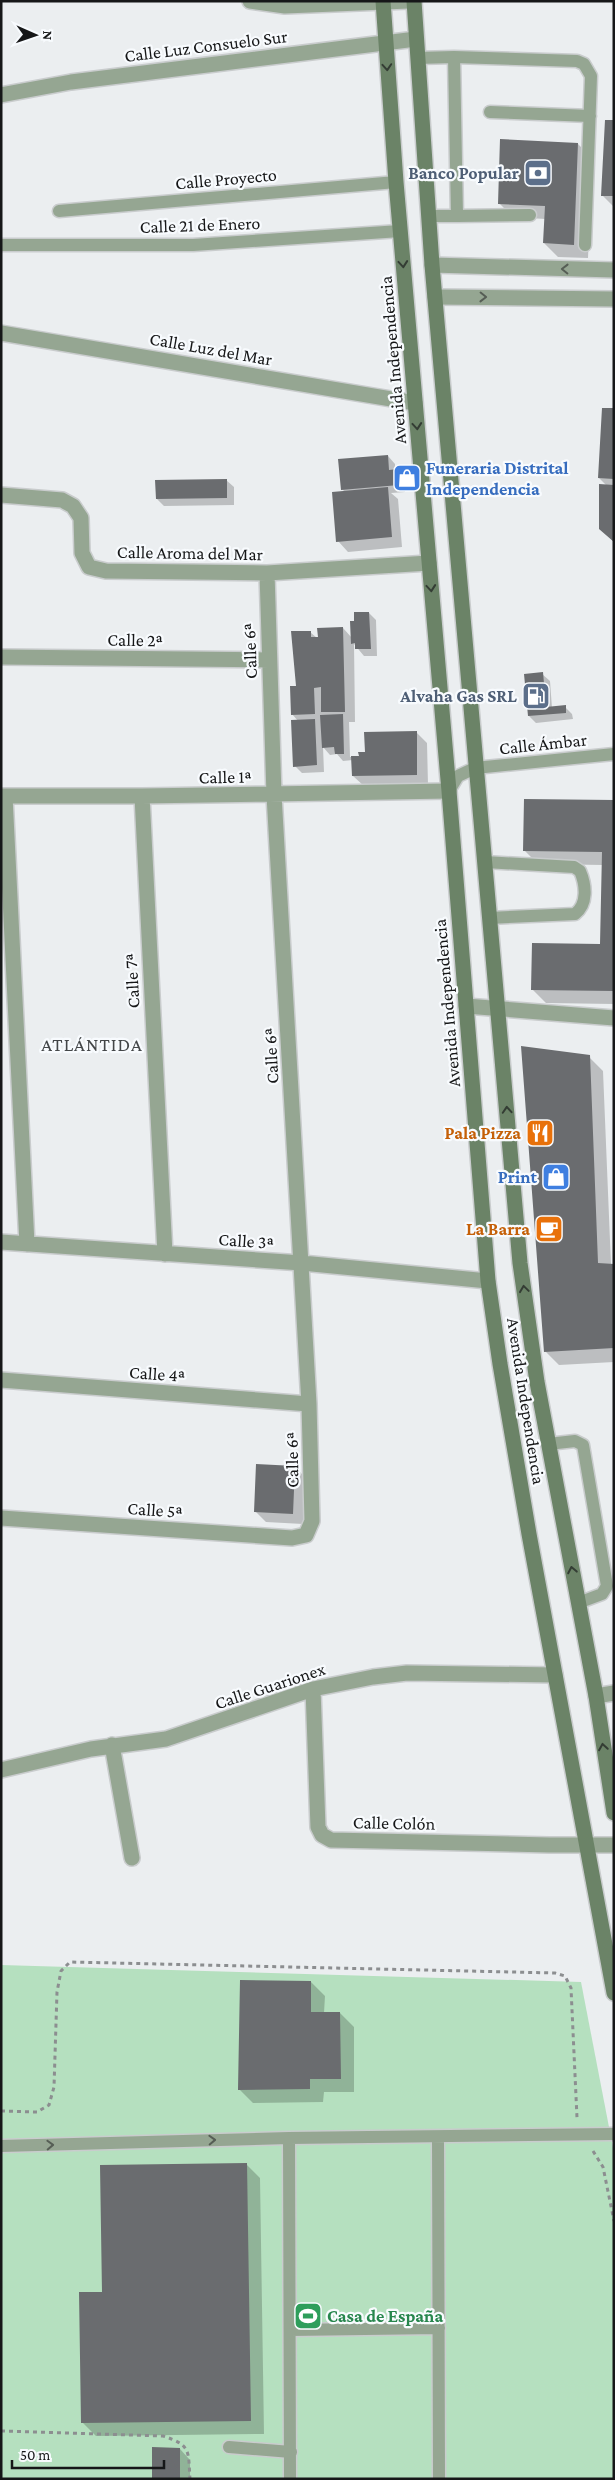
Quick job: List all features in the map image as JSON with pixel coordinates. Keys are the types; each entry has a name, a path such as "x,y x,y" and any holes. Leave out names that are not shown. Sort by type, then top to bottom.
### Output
{"main road":[{"name":"Avenida Independencia","path":"414,1 432,265 520,1263 536,1382 596,1696 614,1813"},
{"name":"Avenida Independencia","path":"383,2 400,231 449,791 488,1281 500,1364 555,1675 614,1993"}],"street":[{"path":"250,1 285,6 409,1"},
{"name":"Calle Luz Consuelo Sur","path":"1,95 71,82 416,39"},
{"path":"432,265 614,270"},
{"path":"435,297 614,299"},
{"name":"Calle Luz del Mar","path":"1,333 415,403"},
{"name":"Calle Aroma del Mar","path":"1,495 62,500 74,506 81,518 82,553 89,567 106,571 267,573 429,563"},
{"name":"Calle 6ª","path":"267,573 274,795 309,1404 312,1521 306,1536"},
{"name":"Calle 2ª","path":"1,657 269,660"},
{"name":"Calle 1ª","path":"3,796 274,795 449,791"},
{"path":"3,796 27,1244"},
{"name":"Calle 7ª","path":"142,796 165,1254"},
{"path":"466,1006 497,1007 614,1018"},
{"name":"Calle 3ª","path":"1,1242 302,1263 488,1281"},
{"name":"Calle 4ª","path":"1,1380 309,1404"},
{"name":"Calle 5ª","path":"1,1518 292,1538 306,1536"},
{"name":"Calle Guarionex","path":"1,1770 112,1746 166,1739 313,1689 373,1677 407,1673 555,1675"},
{"name":"Calle Colón","path":"313,1689 318,1827 326,1838 331,1840 614,1845"},
{"path":"596,1696 614,1693"},
{"path":"112,1746 132,1858"}],"lane":[{"path":"454,57 457,216"},
{"path":"418,58 454,57 577,61 584,64 591,76 585,245"},
{"path":"490,112 590,116"},
{"name":"Calle Proyecto","path":"59,211 396,182"},
{"path":"428,216 530,215"},
{"name":"Calle 21 de Enero","path":"1,245 193,245 400,231"},
{"name":"Calle Ámbar","path":"475,768 614,754"},
{"path":"449,791 458,776 475,768"},
{"path":"484,862 574,867 580,871 584,887 583,906 575,914 489,918"},
{"path":"548,1444 575,1441 583,1445 607,1586 602,1594 578,1603"},
{"path":"1,2146 289,2138 614,2134"},
{"path":"438,2137 439,2479"},
{"path":"289,2138 290,2479"},
{"path":"290,2330 439,2328"},
{"path":"229,2447 291,2452"}],"path":[{"path":"1,2111 37,2112 49,2105 54,2087 57,1992 61,1971 70,1962 555,1974 565,1976 571,1988 576,2116 603,2168 614,2221"},
{"path":"1,2431 163,2436 180,2441 187,2449 190,2479"}],"green space":[{"name":"Casa de España","path":"1,1965 581,1982 614,2153 614,2479 1,2479"}],"building":[{"path":"605,120 614,120 614,196 601,196"},
{"name":"Banco Popular","path":"500,139 578,143 574,245 543,243 545,206 498,204"},
{"path":"602,408 614,408 614,479 598,478"},
{"path":"388,455 389,470 398,469 399,485 341,490 338,459"},
{"path":"227,479 227,498 156,499 155,480"},
{"path":"599,484 614,485 614,542 599,529"},
{"path":"388,487 392,537 336,542 332,492"},
{"path":"354,612 369,612 371,649 355,649 355,643 351,644 350,621 354,621"},
{"path":"343,627 345,712 321,712 321,687 314,688 315,714 291,715 290,686 296,686 291,631 311,631 311,637 318,637 317,628"},
{"path":"543,672 546,707 566,705 566,713 528,716 524,674"},
{"path":"343,714 344,754 335,754 334,747 322,748 320,715"},
{"path":"315,719 317,765 293,767 291,720"},
{"path":"417,731 417,775 352,776 351,756 359,756 358,752 365,752 364,732"},
{"path":"524,799 614,800 614,991 531,990 532,943 600,944 602,852 523,851"},
{"path":"521,1046 590,1055 598,1263 614,1264 614,1348 544,1352"},
{"path":"256,1464 295,1466 293,1514 254,1512"},
{"path":"240,1980 311,1981 311,2012 340,2012 341,2079 310,2079 310,2089 238,2090"},
{"path":"247,2163 251,2421 81,2423 79,2292 102,2292 100,2165"},
{"path":"152,2447 180,2448 180,2479 152,2479"}],"place":[{"name":"Banco Popular","path":"538,173"},
{"name":"Funeraria Distrital Independencia","path":"407,478"},
{"name":"Alvaha Gas SRL","path":"536,696"},
{"name":"Pala Pizza","path":"540,1133"},
{"name":"Print","path":"556,1177"},
{"name":"La Barra","path":"549,1229"},
{"name":"Casa de España","path":"308,2316"}],"district":[{"name":"ATLÁNTIDA","path":"92,1044"}]}
